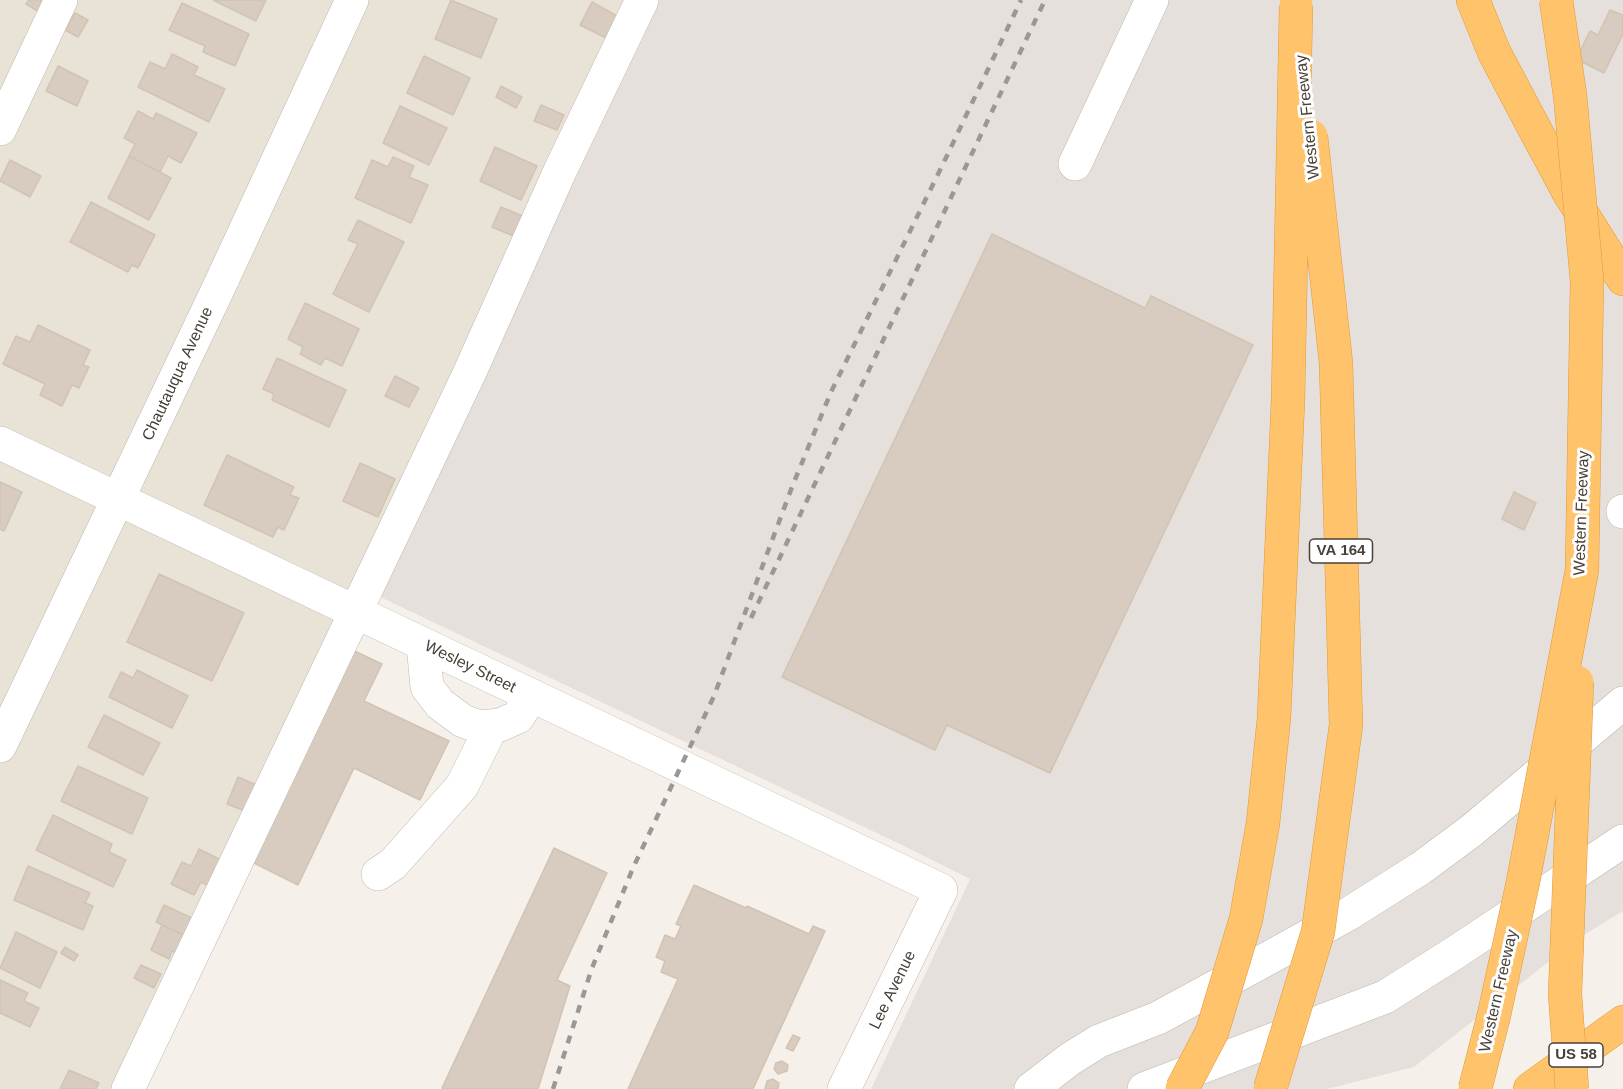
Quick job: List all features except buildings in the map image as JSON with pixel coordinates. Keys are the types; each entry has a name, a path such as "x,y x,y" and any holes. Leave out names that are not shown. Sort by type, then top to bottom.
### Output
{"highway":[{"path":"1473,0 1494,52 1536,132 1569,193 1622,276"},
{"name":"Western Freeway","path":"1475,1089 1523,882 1582,570 1587,281 1570,95 1556,0"},
{"path":"1182,1089 1212,1032 1246,919 1263,823 1274,718 1288,400 1296,3"},
{"name":"Western Freeway","path":"1270,1089 1318,932 1346,725 1336,363 1296,3"},
{"path":"1572,1089 1565,994 1582,570"},
{"name":"US 58","path":"1530,1089 1623,1022"}],"street":[{"path":"0,129 61,0"},
{"name":"Chautauqua Avenue","path":"0,746 352,0"},
{"path":"128,1089 469,374 560,171 642,0"},
{"path":"1075,164 1152,0"},
{"name":"Wesley Street","path":"0,443 941,890"},
{"path":"423,644 427,687 434,698 463,721 480,727 500,725 518,717 531,696"},
{"path":"1031,1089 1070,1059 1099,1041 1158,1018 1350,913 1422,868 1471,831 1623,703"},
{"path":"378,874 393,864 462,786 492,726"},
{"path":"1144,1089 1385,997 1623,841"},
{"name":"Lee Avenue","path":"844,1089 941,890"}],"shaded area":[{"path":"0,0 633,0 116,1089 0,1089"},
{"path":"653,0 1623,0 1623,911 1579,938 1414,1067 1327,1089 871,1089 970,879 376,595"}],"railway":[{"path":"553,1089 592,968 633,868 714,696 792,487 831,392 1021,0"},
{"path":"751,618 1045,0"}]}
